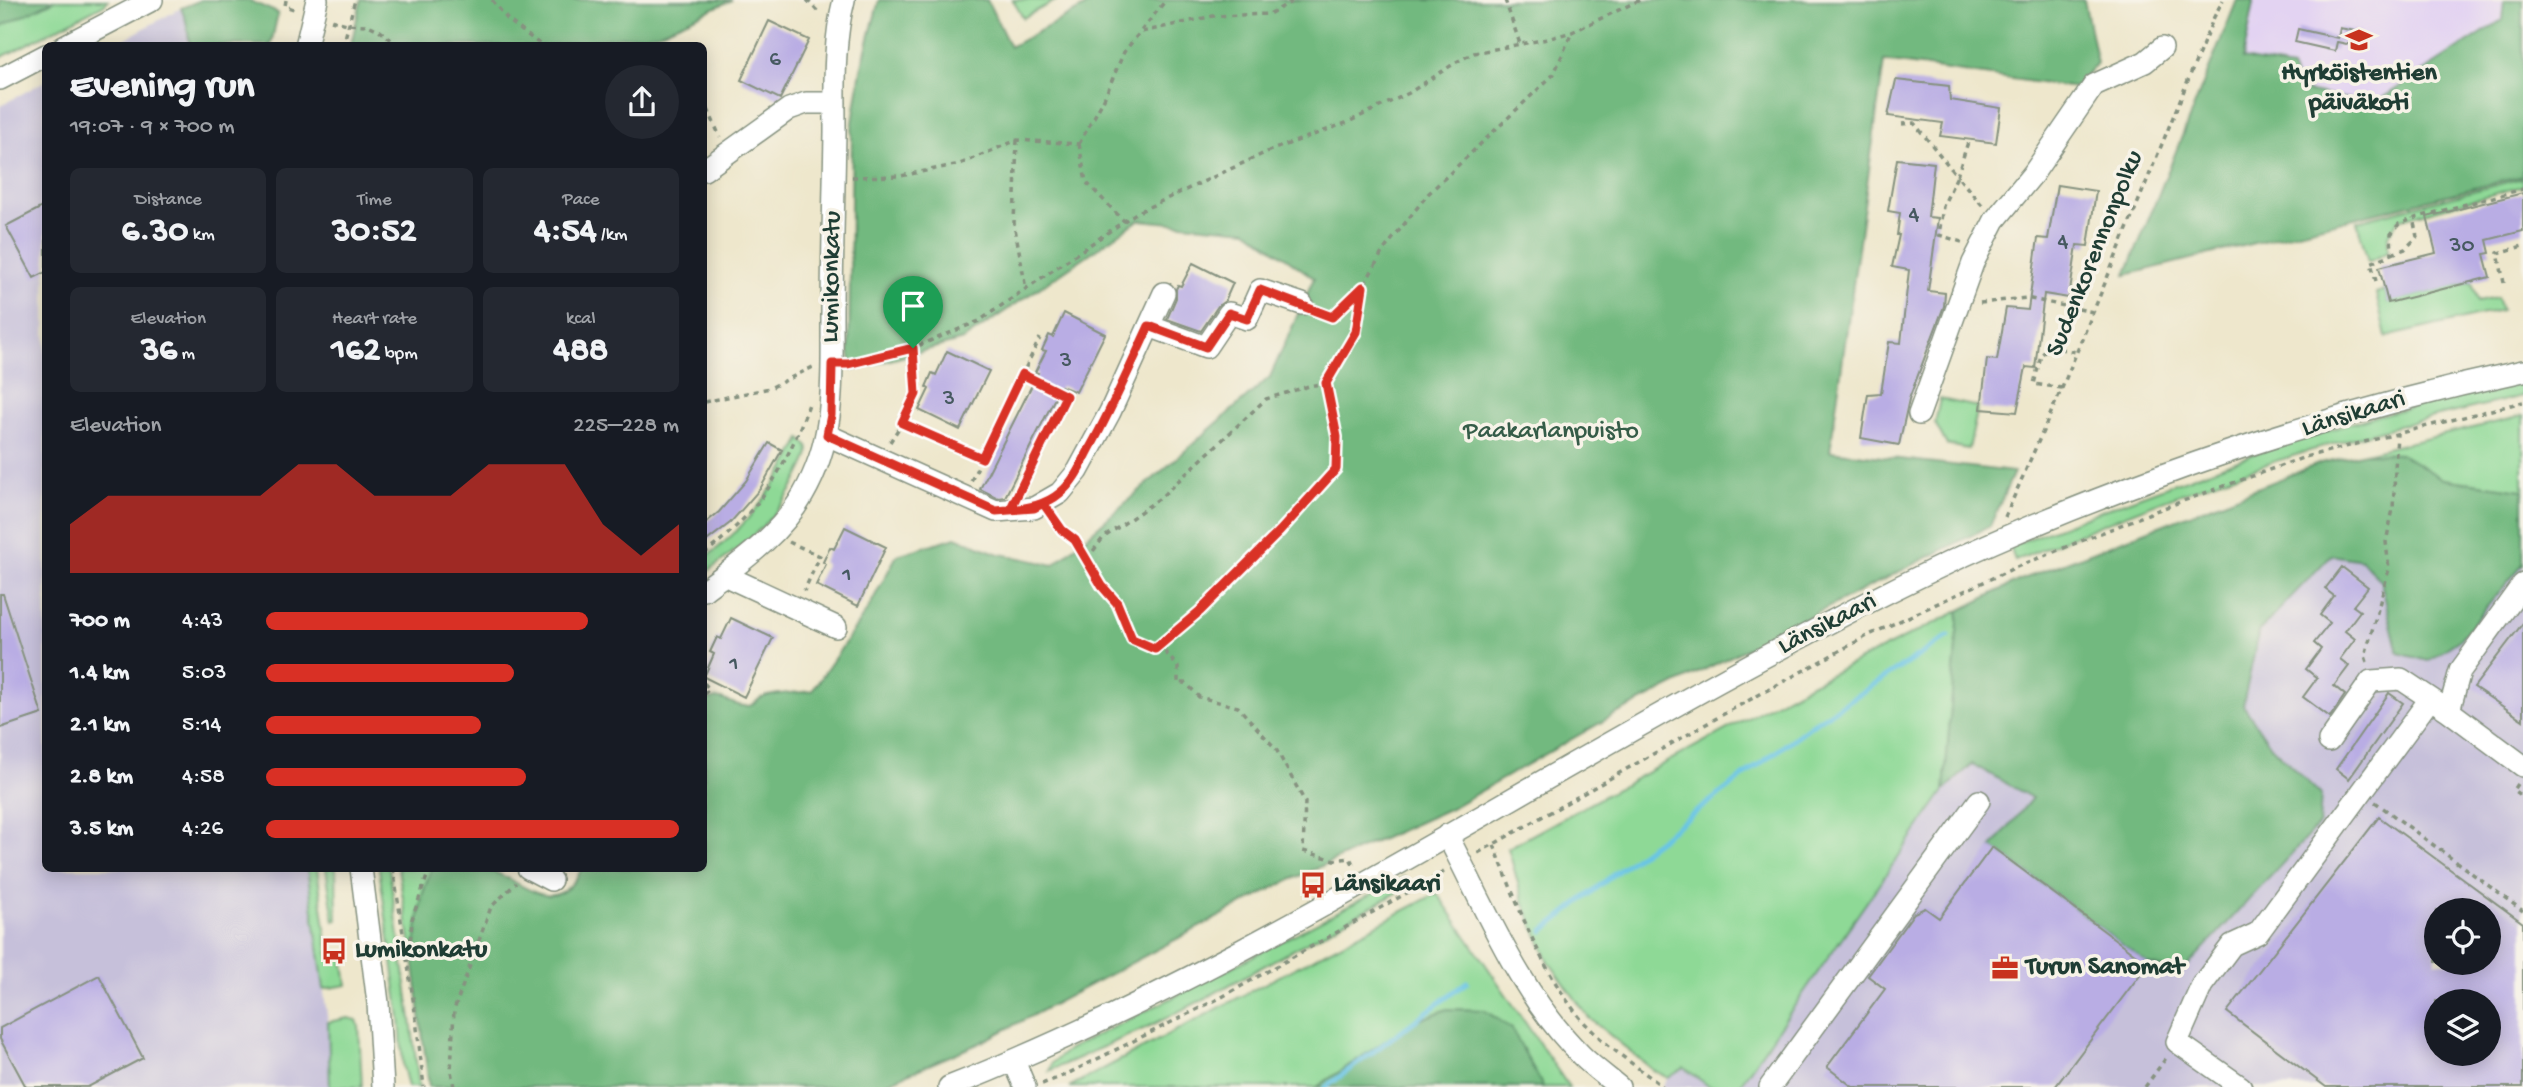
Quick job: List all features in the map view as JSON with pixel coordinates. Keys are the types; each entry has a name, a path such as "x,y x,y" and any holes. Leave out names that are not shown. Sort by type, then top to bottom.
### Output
{"street":[{"path":"72,42 152,0"},
{"path":"307,42 317,0"},
{"name":"Lumikonkatu","path":"707,588 760,546 785,521 803,496 827,435 831,415 825,367 835,103 840,18 844,0"},
{"path":"1919,414 1973,264 1995,220 2033,174 2094,85 2145,62 2162,48"},
{"path":"0,79 42,57"},
{"path":"707,168 789,109 806,103 835,103"},
{"path":"1149,326 1206,347 1229,313 1247,319 1260,290 1302,304"},
{"path":"827,435 996,511 1034,508 1060,493 1078,471 1110,412 1164,293"},
{"name":"Länsikaari","path":"949,1087 1014,1061 1157,995 1766,657 2006,537 2164,474 2376,407 2523,371"},
{"path":"724,575 836,627"},
{"path":"2449,711 2460,671 2523,584"},
{"path":"2329,741 2371,681 2401,679 2449,711 2521,774"},
{"path":"2241,1087 2177,1042 2202,985 2232,945 2259,933 2430,699"},
{"path":"1770,1087 1979,801"},
{"path":"1447,835 1504,947 1549,1019 1582,1056 1619,1087"},
{"path":"362,872 378,1003 383,1087"},
{"path":"536,872 551,880"},
{"path":"1014,1061 1031,1086"}],"path":[{"path":"285,6 286,0"},
{"path":"344,42 355,0"},
{"path":"492,0 508,20 537,42"},
{"path":"1124,222 1086,182 1079,144 1103,101 1125,52 1166,0"},
{"path":"1140,32 1213,16 1269,14 1295,0"},
{"path":"1505,0 1520,44"},
{"path":"707,401 770,388 818,365 825,367 848,364 913,348 979,321 1136,213 1269,151 1346,123 1409,93 1435,74 1466,57 1572,32 1640,0"},
{"name":"Sudenkorennonpolku","path":"2003,522 2062,388 2223,0"},
{"path":"348,24 368,25 395,42"},
{"path":"1302,304 1332,317 1363,287 1383,251 1428,194 1554,74 1572,32"},
{"path":"707,107 728,153"},
{"path":"1902,124 1914,124 1995,220"},
{"path":"873,176 901,176 960,164 1017,140 1079,144"},
{"path":"1017,140 1014,223 1027,289"},
{"path":"1968,142 1957,176 1943,206 1939,235 1981,248"},
{"path":"2392,254 2389,242 2394,228 2413,218 2523,189"},
{"path":"2376,281 2371,263 2405,249 2417,236 2413,218"},
{"path":"2504,283 2498,253 2523,246"},
{"path":"1155,649 1200,611 1280,531 1336,469 1337,437 1326,383 1356,332 1363,287"},
{"path":"1957,307 2002,299 2026,299 2093,312"},
{"path":"2062,388 2034,384 2041,355 2050,347 2071,307"},
{"path":"902,423 982,458 1040,338"},
{"path":"2050,347 2077,352"},
{"path":"879,458 902,423 916,394 913,348"},
{"path":"1010,510 1066,396 1022,374"},
{"path":"1087,559 1103,538 1160,498 1266,399 1326,383"},
{"path":"707,551 743,521 764,496 796,439 811,398"},
{"path":"1031,1086 1065,1075 1220,998 1867,636 2014,568 2158,510 2305,457 2523,401"},
{"path":"2371,681 2365,656 2389,569 2386,542 2393,509 2397,433"},
{"path":"1043,503 1062,530 1075,540 1102,586 1117,603 1132,639 1165,652 1178,667 1178,683 1186,683 1199,697 1238,708 1276,749 1305,802 1303,851 1335,860 1350,858 1353,864"},
{"path":"786,541 820,556 796,608"},
{"path":"2521,774 2513,790 2523,797"},
{"path":"2362,793 2523,911"},
{"path":"1494,845 1545,965 1577,1014 1601,1038 1663,1087"},
{"path":"394,872 424,1087"},
{"path":"408,966 412,919 429,872"},
{"path":"454,1087 451,1071 454,1010 491,907 525,872"},
{"path":"2145,1087 2177,1042"}],"shaded area":[{"name":"Hyrköistentien päiväkoti","path":"2252,0 2504,0 2502,20 2373,105 2300,89 2242,59 2254,3"},
{"path":"181,8 190,42 119,42"},
{"path":"42,83 42,872 308,872 328,1022 330,1087 0,1087 0,106"},
{"path":"2523,416 2523,1087 1738,1087 1944,791 1959,611 2018,581 2321,463"},
{"path":"1684,1068 1710,1087 1662,1087 1668,1078"}],"green space":[{"path":"0,0 108,0 105,4 0,58"},
{"path":"0,0 55,0 0,27"},
{"path":"201,0 248,0 278,13 272,42 190,42 181,8"},
{"path":"361,0 732,0 658,33 576,42 352,42"},
{"name":"Paakarlanpuisto","path":"879,0 987,0 1010,47 1097,0 2084,0 2097,63 2076,88 1884,61 1830,451 2014,472 1990,526 1614,715 1453,807 1275,887 980,1043 877,1087 429,1087 413,959 422,896 431,872 493,872 523,887 548,895 560,893 571,885 579,872 707,872 707,702 720,699 749,706 766,696 812,691 868,609 897,555 956,537 996,553 1054,565 1270,377 1314,278 1247,230 1139,220 963,340 853,370 849,353 852,129 861,69"},
{"path":"1013,0 1057,0 1023,18"},
{"path":"2237,0 2252,0 2254,3 2243,59 2291,68 2300,90 2373,104 2502,20 2504,0 2523,0 2523,176 2126,275"},
{"path":"2523,178 2523,186 2398,220 2388,235 2388,252 2368,262 2357,221"},
{"path":"2472,282 2478,301 2497,297 2501,310 2386,337 2376,293 2385,290 2388,302"},
{"path":"2523,380 2523,396 2391,428 2282,459 2146,507 2015,561 2010,546 2265,450 2371,417"},
{"path":"1940,399 1978,407 1969,449 1947,445 1935,423"},
{"path":"2523,416 2523,490 2443,479 2401,454 2365,453"},
{"path":"801,439 808,446 808,456 783,503 747,541 707,572 707,557 747,520 781,474"},
{"path":"2365,453 2401,454 2443,479 2523,490 2523,564 2459,640 2428,661 2398,653 2381,582 2362,560 2331,555 2259,631 2243,705 2271,746 2321,795 2319,824 2181,973 2148,964 1992,847 2032,798 1972,764 1944,791 1959,611 2018,581 2321,463"},
{"path":"1959,611 1944,791 1738,1087 1710,1087 1684,1068 1668,1078 1653,1070 1589,1018 1549,962 1524,904 1508,848 1803,688"},
{"path":"308,872 318,872 329,958 343,957 347,985 324,989"},
{"path":"327,872 336,872 337,920 334,921"},
{"path":"380,872 390,872 419,1087 408,1087 403,1066 400,1018"},
{"path":"399,872 431,872 422,896 413,959"},
{"path":"1404,877 1402,890 1200,1001 1049,1071 1052,1063 1069,1049"},
{"path":"1437,893 1569,1087 1543,1087 1512,1029 1484,1010 1447,1009 1412,1023 1317,1087 1069,1087"},
{"path":"1447,1009 1484,1010 1512,1029 1543,1087 1317,1087 1412,1023"},
{"path":"348,1018 357,1020 359,1026 362,1087 330,1087 328,1022"}],"building":[{"path":"769,21 809,40 780,99 741,80"},
{"path":"2340,28 2360,32 2357,46 2337,42 2335,51 2295,42 2298,29 2338,38"},
{"path":"1896,80 1949,86 1950,100 2001,108 1996,143 1940,136 1943,123 1888,116"},
{"path":"1897,159 1934,163 1928,217 1938,218 1928,291 1945,293 1944,306 1909,399 1899,445 1861,438 1868,394 1881,393 1889,342 1901,343 1909,270 1892,267 1899,235 1900,213 1888,211"},
{"path":"2057,185 2096,191 2088,246 2077,245 2069,298 2044,294 2035,368 2026,367 2017,412 1981,409 1987,359 1997,360 2006,308 2028,310 2038,238 2048,239"},
{"path":"2523,193 2523,231 2487,240 2490,253 2484,254 2490,277 2388,303 2379,267 2436,253 2427,217"},
{"path":"42,207 42,274 34,278 6,226"},
{"path":"1193,263 1233,283 1225,301 1218,306 1201,331 1167,319 1176,298 1176,289 1178,285 1181,286"},
{"path":"1064,313 1105,334 1076,392 1061,386 1005,497 998,498 980,489 1038,373 1035,372 1046,351 1042,350 1049,335 1053,337"},
{"path":"947,351 989,371 960,430 919,410 929,389 926,387 932,373 936,375"},
{"path":"769,443 782,450 760,489 730,523 707,541 707,522 746,481"},
{"path":"845,527 886,547 858,606 816,585 826,564 823,562 830,547 834,549"},
{"path":"2342,567 2368,587 2353,606 2360,611 2345,631 2355,639 2340,659 2349,666 2334,686 2345,695 2330,717 2303,697 2317,678 2306,669 2321,649 2314,643 2330,623 2320,615 2334,596 2325,589"},
{"path":"0,594 3,594 42,714 0,728"},
{"path":"731,618 773,638 744,697 707,678 707,670 714,654 710,652 717,637 721,639"},
{"path":"2523,623 2523,720 2474,687"},
{"path":"2389,693 2403,703 2349,779 2336,769"},
{"path":"2379,817 2489,898 2424,898 2424,975 2501,975 2501,907 2523,923 2523,1087 2326,1087 2227,1012"},
{"name":"Turun Sanomat","path":"1992,847 2148,964 2055,1087 1853,1087 1827,1067 1885,989 1868,976 1914,913 1925,908 1939,918"},
{"path":"99,975 143,1058 88,1087 26,1087 0,1039 0,1028"}],"waterway":[{"path":"1543,931 1628,863 1813,724 1949,636"},
{"path":"1326,1087 1467,982"}],"place":[{"name":"Hyrköistentien päiväkoti","path":"2359,40"},
{"name":"Länsikaari","path":"1313,885"},
{"name":"Lumikonkatu","path":"334,951"},
{"name":"Turun Sanomat","path":"2005,968"}],"route":[{"path":"913,348 848,364 832,364 831,415 827,435 996,511 1034,508 1043,503 1062,530 1075,540 1102,586 1117,603 1132,639 1155,649 1200,611 1280,531 1336,469 1337,437 1326,383 1356,332 1363,287 1332,317 1260,290 1247,319 1229,313 1206,347 1149,326 1110,412 1078,471 1060,493 1034,508 1010,510 1066,396 1022,374 982,458 902,423 916,394 913,348"}]}
